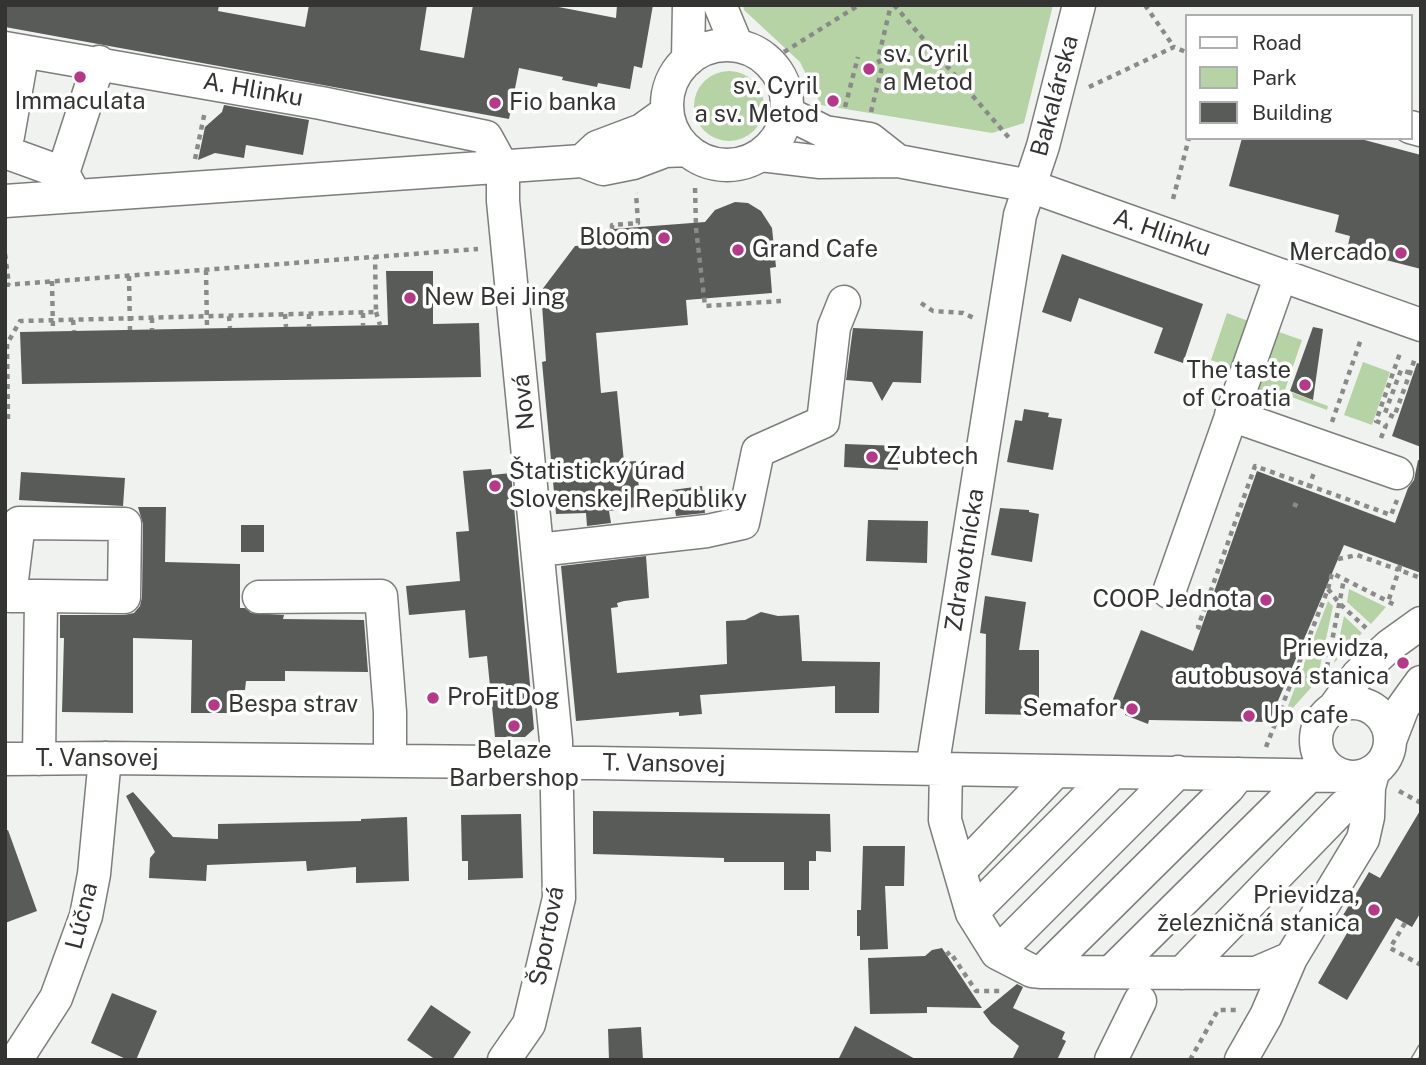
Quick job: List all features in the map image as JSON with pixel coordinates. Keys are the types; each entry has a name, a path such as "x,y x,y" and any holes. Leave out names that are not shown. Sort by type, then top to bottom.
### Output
{"street":[{"path":"688,60 689,5"},
{"path":"720,5 737,46"},
{"name":"Bakalárska","path":"1030,187 1079,5"},
{"path":"687,150 672,131 667,112 670,86 675,74 688,60 711,47 737,46 761,56 776,69 786,93 787,113 778,137 761,155"},
{"path":"14,49 99,62 70,185 7,144 14,49"},
{"name":"A. Hlinku","path":"99,62 486,137 503,168"},
{"path":"582,162 597,147 642,130 667,112"},
{"name":"A. Hlinku","path":"787,113 825,132 870,139 898,160"},
{"path":"5,201 70,185 503,168 582,162 603,170 666,151 687,150"},
{"name":"A. Hlinku","path":"687,150 700,159 723,165 739,164 761,155 820,162 898,160 1030,187 1421,325"},
{"name":"Nová","path":"503,168 503,201 557,762"},
{"name":"Zdravotnícka","path":"997,953 972,913 945,820 939,769 1001,329 1020,215 1030,187"},
{"path":"1169,592 1281,275"},
{"path":"538,550 707,531 743,523 758,451 823,422 834,327 844,302"},
{"path":"1231,415 1397,473"},
{"path":"19,523 125,524 124,597 41,596 8,602 19,523"},
{"path":"39,759 41,596"},
{"path":"259,597 381,596 390,712 390,761"},
{"path":"1371,781 1328,767 1316,741 1320,722 1358,675 1389,646 1409,614"},
{"path":"1182,972 1371,781 1387,757 1403,707 1421,682"},
{"path":"1334,708 1352,702 1371,707 1385,720 1391,738"},
{"path":"1111,972 1285,766 1316,741"},
{"name":"Lúčna","path":"16,1060 57,998 86,916 94,874 105,758"},
{"name":"T. Vansovej","path":"5,759 557,762 1239,774 1285,766 1371,781"},
{"name":"Športová","path":"504,1060 529,1024 559,898 557,762"},
{"path":"960,871 1056,771"},
{"path":"972,913 1113,772"},
{"path":"1178,772 997,953 1032,971 1042,972 1256,974 1291,958"},
{"path":"1042,972 1239,774"},
{"path":"1241,1060 1266,1016 1291,958 1363,839 1371,781"},
{"path":"1111,1060 1140,1001"}],"path":[{"path":"784,52 859,5"},
{"path":"869,120 882,67 878,59 892,5"},
{"path":"892,5 1010,139"},
{"path":"1145,5 1174,47 1184,51"},
{"path":"1088,87 1174,47"},
{"path":"843,115 858,57"},
{"path":"195,159 201,127"},
{"path":"1173,199 1188,140"},
{"path":"695,188 696,228 705,306 781,301"},
{"path":"612,229 612,225 638,223 636,193"},
{"path":"5,254 7,285 489,248"},
{"path":"376,257 376,312 380,325"},
{"path":"206,270 207,328"},
{"path":"129,276 130,330"},
{"path":"52,281 53,332"},
{"path":"920,303 933,311 963,313 1001,329"},
{"path":"363,312 363,326"},
{"path":"8,419 6,344 20,321 376,312"},
{"path":"285,314 286,327"},
{"path":"309,314 309,327"},
{"path":"229,316 230,328"},
{"path":"152,318 152,330"},
{"path":"73,320 74,331"},
{"path":"1201,628 1198,627 1255,466 1309,487 1361,339"},
{"path":"1410,373 1401,370 1385,413 1394,417 1408,385 1415,358"},
{"path":"1293,505 1302,508"},
{"path":"1338,559 1357,555 1421,578"},
{"path":"1388,602 1399,568"},
{"path":"1285,766 1332,573 1409,614"},
{"path":"1325,676 1344,579"},
{"path":"1328,589 1339,603 1373,633"},
{"path":"1371,781 1421,803"},
{"path":"1405,923 1390,948 1421,965"},
{"path":"1190,1060 1218,1010 1252,1009 1266,1016"}],"green space":[{"path":"743,5 1053,5 1024,123 992,133 821,105 800,62 744,10"},
{"path":"729,71 754,81 764,106 754,131 729,141 704,131 694,106 704,81"},
{"path":"1227,313 1251,322 1234,368 1211,360"},
{"path":"1276,331 1302,340 1285,390 1328,406 1327,410 1264,387 1256,408 1252,405 1251,400"},
{"path":"1363,362 1390,372 1372,425 1344,415"},
{"path":"1349,589 1386,607 1371,624 1347,602"},
{"path":"1328,601 1333,606 1317,681 1283,719"},
{"path":"1344,616 1362,633 1334,663"}],"building":[{"path":"5,5 219,5 218,11 305,27 309,5 427,5 420,50 464,58 473,5 548,5 616,18 617,5 653,5 642,68 634,66 630,89 598,83 597,87 519,68 509,119 5,27"},
{"path":"224,105 309,120 303,155 246,145 244,158 215,153 198,160 205,127 222,112"},
{"path":"1241,140 1365,140 1421,155 1421,269 1347,250 1350,236 1335,232 1339,215 1229,186"},
{"path":"735,202 748,203 761,211 772,228 776,267 770,268 772,293 686,300 688,325 596,333 601,393 617,391 624,462 636,461 641,506 609,511 611,523 587,526 586,513 556,514 542,362 546,361 541,291 575,246 614,243 613,229 705,222 715,210"},
{"path":"1062,254 1203,304 1183,363 1154,353 1163,328 1079,298 1071,322 1042,312"},
{"path":"386,271 433,271 433,324 479,323 481,377 22,384 20,332 388,325"},
{"path":"1313,327 1323,329 1313,400 1290,391"},
{"path":"853,328 923,331 921,383 893,382 882,401 872,382 846,380"},
{"path":"1417,363 1421,364 1421,447 1392,436"},
{"path":"1024,409 1049,413 1048,417 1062,419 1053,470 1007,462 1015,420 1022,421"},
{"name":"Zubtech","path":"845,444 899,446 898,470 844,467"},
{"name":"COOP Jednota","path":"1418,460 1421,461 1421,573 1344,545 1269,722 1149,720 1148,724 1125,715 1127,711 1111,704 1141,630 1193,651 1257,471 1395,523 1408,488 1414,480"},
{"path":"491,469 492,475 511,473 534,729 525,737 495,737 487,656 469,658 465,610 409,615 406,586 460,581 456,532 469,531 463,471"},
{"path":"21,472 125,478 123,506 19,500"},
{"path":"702,486 705,513 676,516 672,490"},
{"path":"138,507 166,507 165,562 240,564 240,608 251,613 284,615 283,619 364,620 368,672 285,671 285,681 246,681 245,690 234,690 234,713 191,713 192,640 133,638 133,713 62,712 64,638 60,638 60,615 124,615 134,613 140,606 143,524"},
{"path":"1000,508 1029,510 1039,514 1032,562 991,555"},
{"path":"868,520 928,521 927,563 866,561"},
{"path":"241,525 264,525 264,552 241,552"},
{"path":"646,556 649,598 624,601 617,603 618,607 611,608 617,673 727,664 726,621 745,620 761,612 778,616 799,615 802,661 880,662 879,713 835,713 835,686 700,695 702,714 679,716 679,712 576,721 561,566"},
{"path":"985,596 1026,602 1019,650 1039,650 1039,715 985,714 986,634 980,633"},
{"path":"133,792 173,837 218,839 218,824 361,821 407,817 409,881 356,883 356,867 307,871 306,861 207,865 206,881 149,878 150,858 155,852 126,796"},
{"name":"Prievidza, železničná stanica","path":"1421,809 1421,912 1412,927 1396,918 1347,1000 1318,983 1350,928 1339,922 1369,872 1380,878"},
{"path":"593,811 830,814 831,852 816,851 816,861 809,861 809,890 784,890 784,862 724,862 724,858 593,854"},
{"path":"521,814 523,878 468,880 468,861 462,861 461,815"},
{"path":"8,830 37,911 5,923 5,831"},
{"path":"863,846 905,846 904,886 885,886 888,949 860,950 857,910 861,910"},
{"path":"942,948 982,1008 927,1007 927,1013 870,1014 868,958 925,956 932,950"},
{"path":"1017,984 1023,987 1013,1008 1065,1032 1062,1039 1066,1041 1057,1060 1012,1060 1019,1046 991,1023 983,1012"},
{"path":"112,993 157,1011 136,1060 128,1060 91,1043"},
{"path":"431,1005 471,1032 452,1060 436,1060 407,1040"},
{"path":"855,1026 917,1060 838,1060"},
{"path":"641,1027 643,1060 609,1060 608,1029"}],"railway":[{"path":"1414,1060 1421,1048"}],"place":[{"name":"sv. Cyril a Metod","path":"869,69"},
{"name":"Immaculata","path":"80,77"},
{"name":"sv. Cyril a sv. Metod","path":"833,101"},
{"name":"Fio banka","path":"495,103"},
{"name":"Bloom","path":"664,238"},
{"name":"Grand Cafe","path":"738,250"},
{"name":"Mercado","path":"1401,253"},
{"name":"New Bei Jing","path":"410,298"},
{"name":"The taste of Croatia","path":"1305,385"},
{"name":"Zubtech","path":"872,457"},
{"name":"Štatistický úrad Slovenskej Republiky","path":"495,486"},
{"name":"COOP Jednota","path":"1266,600"},
{"name":"Prievidza, autobusová stanica","path":"1403,663"},
{"name":"ProFitDog","path":"433,698"},
{"name":"Bespa strav","path":"214,705"},
{"name":"Semafor","path":"1132,709"},
{"name":"Up cafe","path":"1249,716"},
{"name":"Belaze Barbershop","path":"514,726"},
{"name":"Prievidza, železničná stanica","path":"1374,910"}]}
